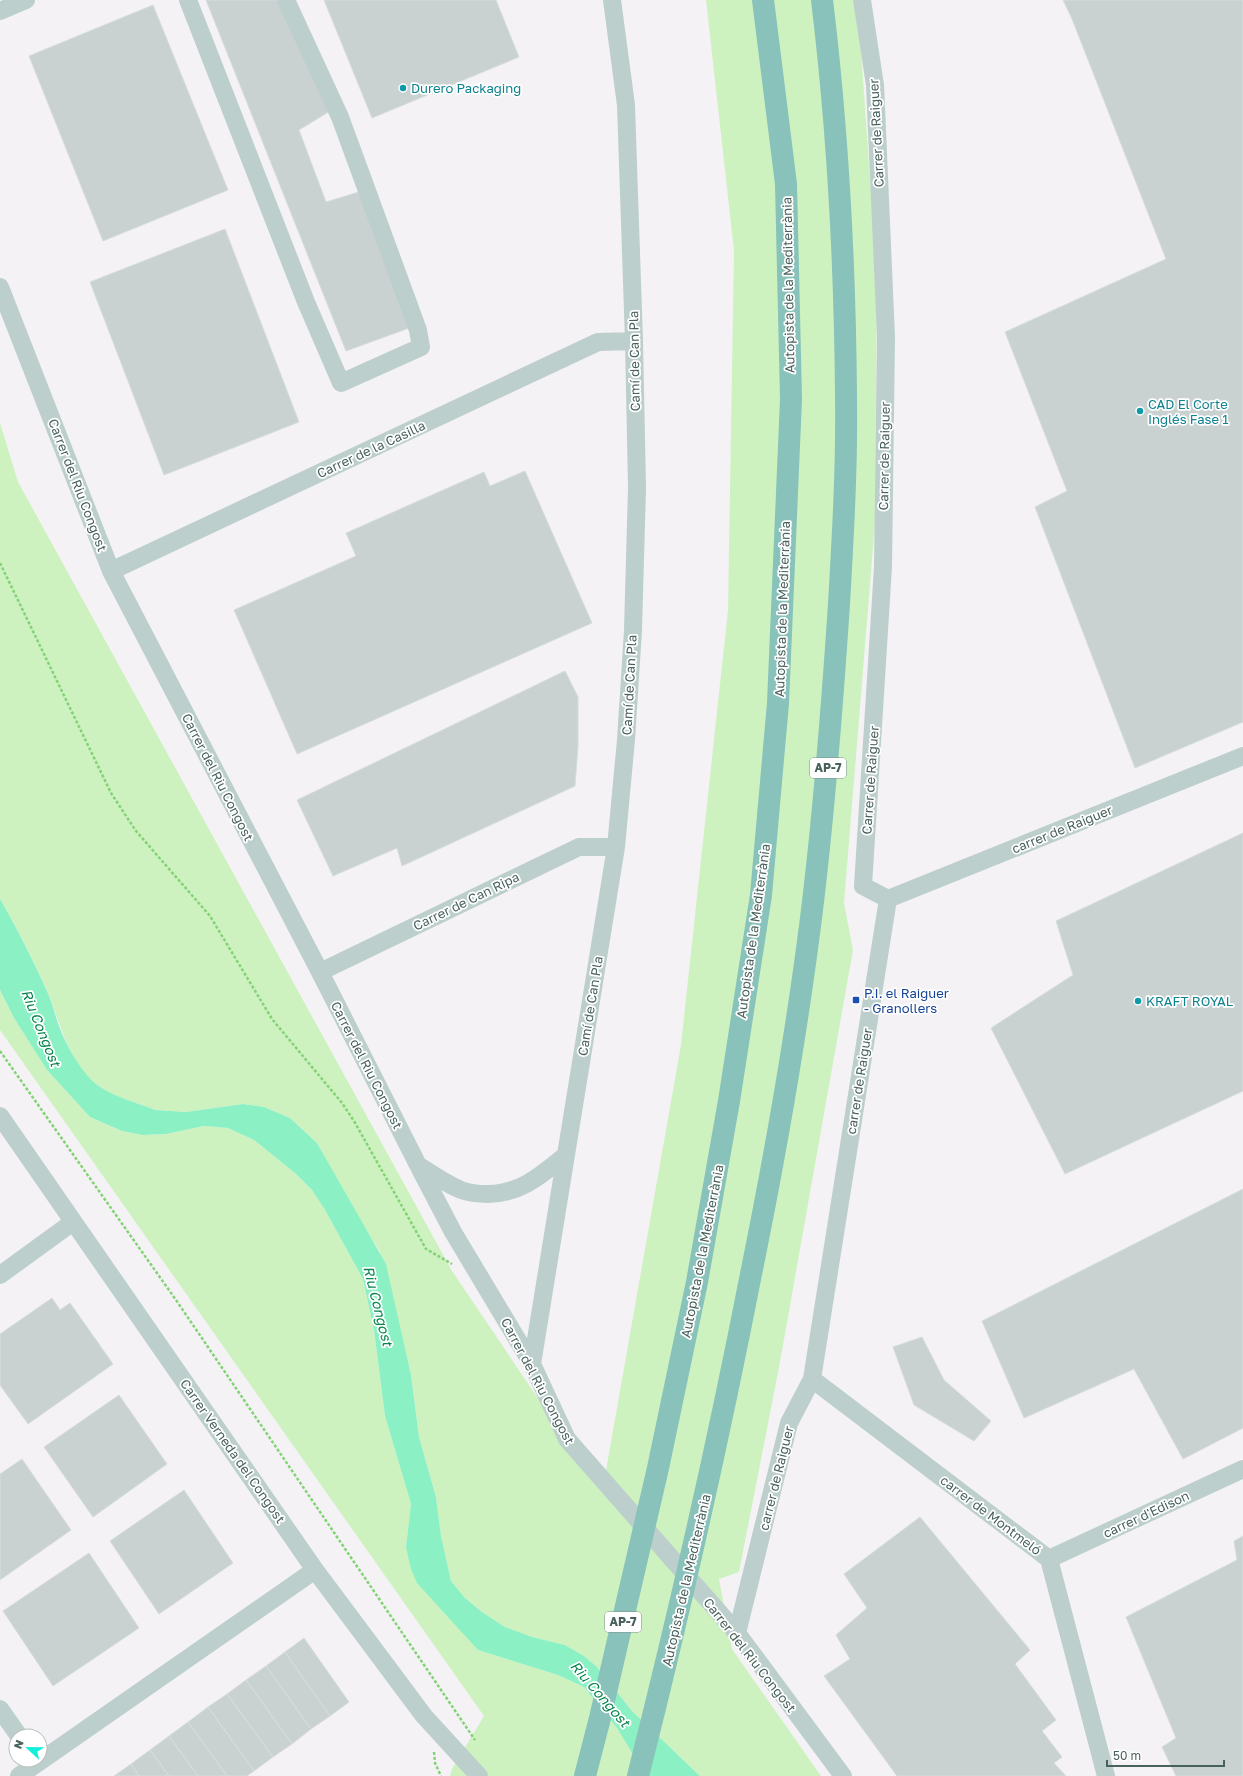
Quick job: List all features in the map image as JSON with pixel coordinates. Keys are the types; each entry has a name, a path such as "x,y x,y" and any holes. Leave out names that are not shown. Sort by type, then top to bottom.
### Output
{"highway":[{"name":"Autopista de la Mediterrània","path":"584,1776 600,1718 658,1468 697,1282 729,1101 761,895 778,703 791,399 786,184 763,0"},
{"name":"Autopista de la Mediterrània","path":"638,1776 699,1527 732,1374 766,1201 792,1054 811,922 827,783 844,521 846,400 841,199 831,73 822,0"}],"street":[{"path":"0,11 26,0"},
{"path":"188,0 306,302 341,383 421,347 418,330 340,117 286,0"},
{"name":"Camí de Can Pla","path":"532,1364 616,847 626,740 633,622 637,488 634,341 626,105 612,0"},
{"name":"Carrer de Raiguer","path":"862,0 874,85 886,337 883,568 863,886 888,899"},
{"name":"Carrer del Riu Congost","path":"0,287 111,571 320,972 453,1232 532,1364 567,1439 737,1633 843,1776"},
{"name":"Carrer de la Casilla","path":"111,571 598,342 634,341"},
{"name":"carrer de Raiguer","path":"737,1633 789,1423 812,1379 888,899 1243,756"},
{"name":"Carrer de Can Ripa","path":"320,972 579,847 616,847"},
{"name":"Carrer Verneda del Congost","path":"0,1116 315,1570 424,1716 479,1776"},
{"path":"418,1165 462,1191 479,1194 496,1194 515,1190 526,1185 539,1177 566,1155"},
{"path":"0,1275 73,1222"},
{"name":"carrer de Montmeló","path":"812,1379 1050,1559 1106,1776"},
{"name":"carrer d'Edison","path":"1050,1559 1243,1469"},
{"path":"48,1760 315,1570"},
{"path":"0,1709 13,1728"},
{"path":"19,1776 36,1768"}],"path":[{"path":"0,563 111,793 136,831 210,916 272,1019 342,1103 354,1121 426,1249 458,1268 473,1265"},
{"path":"0,1051 176,1300 475,1740"}],"shaded area":[{"path":"706,0 854,0 861,50 877,280 875,523 844,903 853,950 780,1362 739,1572 719,1579 732,1649 821,1776 700,1776 632,1711 596,1666 584,1656 565,1645 532,1637 505,1627 482,1612 465,1598 451,1581 441,1536 436,1497 419,1437 411,1375 387,1273 379,1250 358,1217 317,1143 290,1118 264,1107 243,1104 186,1112 155,1110 117,1096 96,1084 86,1075 71,1052 41,976 0,899 0,423 18,482 452,1271 602,1493 681,1045 728,610 734,251"},
{"path":"0,990 14,1018 47,1070 90,1117 122,1131 143,1135 166,1134 204,1126 228,1128 254,1140 295,1173 312,1190 325,1210 363,1279 374,1330 385,1416 411,1504 406,1547 478,1650 558,1675 584,1687 617,1728 646,1776 450,1776 452,1769 484,1716 0,1030"}],"water":[{"name":"Riu Congost","path":"0,899 19,933 50,998 68,1046 78,1063 96,1084 117,1096 155,1110 186,1112 243,1104 264,1107 290,1118 317,1143 386,1264 411,1375 419,1437 436,1497 441,1536 451,1581 465,1598 482,1612 505,1627 532,1637 565,1645 584,1656 596,1666 632,1711 700,1776 646,1776 617,1728 584,1687 558,1675 478,1650 417,1583 411,1569 406,1547 411,1504 385,1416 374,1330 363,1279 325,1210 312,1190 295,1173 254,1140 228,1128 204,1126 166,1134 143,1135 122,1131 90,1117 47,1070 14,1018 0,990"}],"building":[{"path":"206,0 285,0 335,108 299,130 326,202 362,191 412,327 346,351"},
{"name":"Durero Packaging","path":"324,0 496,0 519,57 372,118"},
{"name":"CAD El Corte Inglés Fase 1","path":"1063,0 1243,0 1243,722 1135,768 1035,507 1067,491 1005,332 1166,259 1072,19"},
{"path":"153,5 228,190 103,241 29,56"},
{"path":"225,229 299,422 164,475 90,282"},
{"path":"525,471 592,623 297,754 234,610 356,556 346,533 484,472 490,486"},
{"path":"565,671 578,697 578,747 575,786 402,866 397,848 333,876 297,800"},
{"name":"KRAFT ROYAL","path":"1243,833 1243,1091 1065,1174 991,1028 1073,975 1056,921"},
{"path":"1243,1189 1243,1428 1183,1459 1134,1369 1024,1418 982,1321"},
{"path":"52,1298 60,1310 70,1303 113,1364 28,1424 0,1385 0,1334"},
{"path":"922,1337 944,1380 991,1421 974,1441 914,1405 893,1347"},
{"path":"119,1395 167,1464 93,1517 44,1447"},
{"path":"22,1459 71,1530 0,1580 0,1474"},
{"path":"184,1490 233,1563 159,1614 110,1541"},
{"path":"920,1517 1030,1650 1015,1664 1056,1720 1042,1731 1062,1757 1054,1763 1066,1776 897,1776 824,1676 850,1659 836,1635 867,1608 844,1574"},
{"path":"1243,1536 1243,1776 1176,1776 1162,1747 1176,1738 1126,1617 1237,1560 1234,1541"},
{"path":"89,1553 139,1628 53,1686 3,1611"},
{"path":"304,1638 349,1702 330,1716 285,1652"},
{"path":"285,1652 330,1716 311,1729 266,1666"},
{"path":"266,1666 311,1729 292,1744 246,1680"},
{"path":"246,1680 292,1744 273,1757 227,1694"},
{"path":"227,1694 273,1757 254,1771 208,1707"},
{"path":"208,1707 254,1771 247,1776 227,1776 188,1722"},
{"path":"188,1722 227,1776 198,1776 169,1736"},
{"path":"169,1736 198,1776 169,1776 150,1750"},
{"path":"150,1750 169,1776 139,1776 131,1764"},
{"path":"131,1764 139,1776 114,1776"}],"place":[{"name":"Durero Packaging","path":"403,88"},
{"name":"CAD El Corte Inglés Fase 1","path":"1140,411"},
{"name":"P.I. el Raiguer - Granollers","path":"856,1000"},
{"name":"KRAFT ROYAL","path":"1138,1001"}]}
